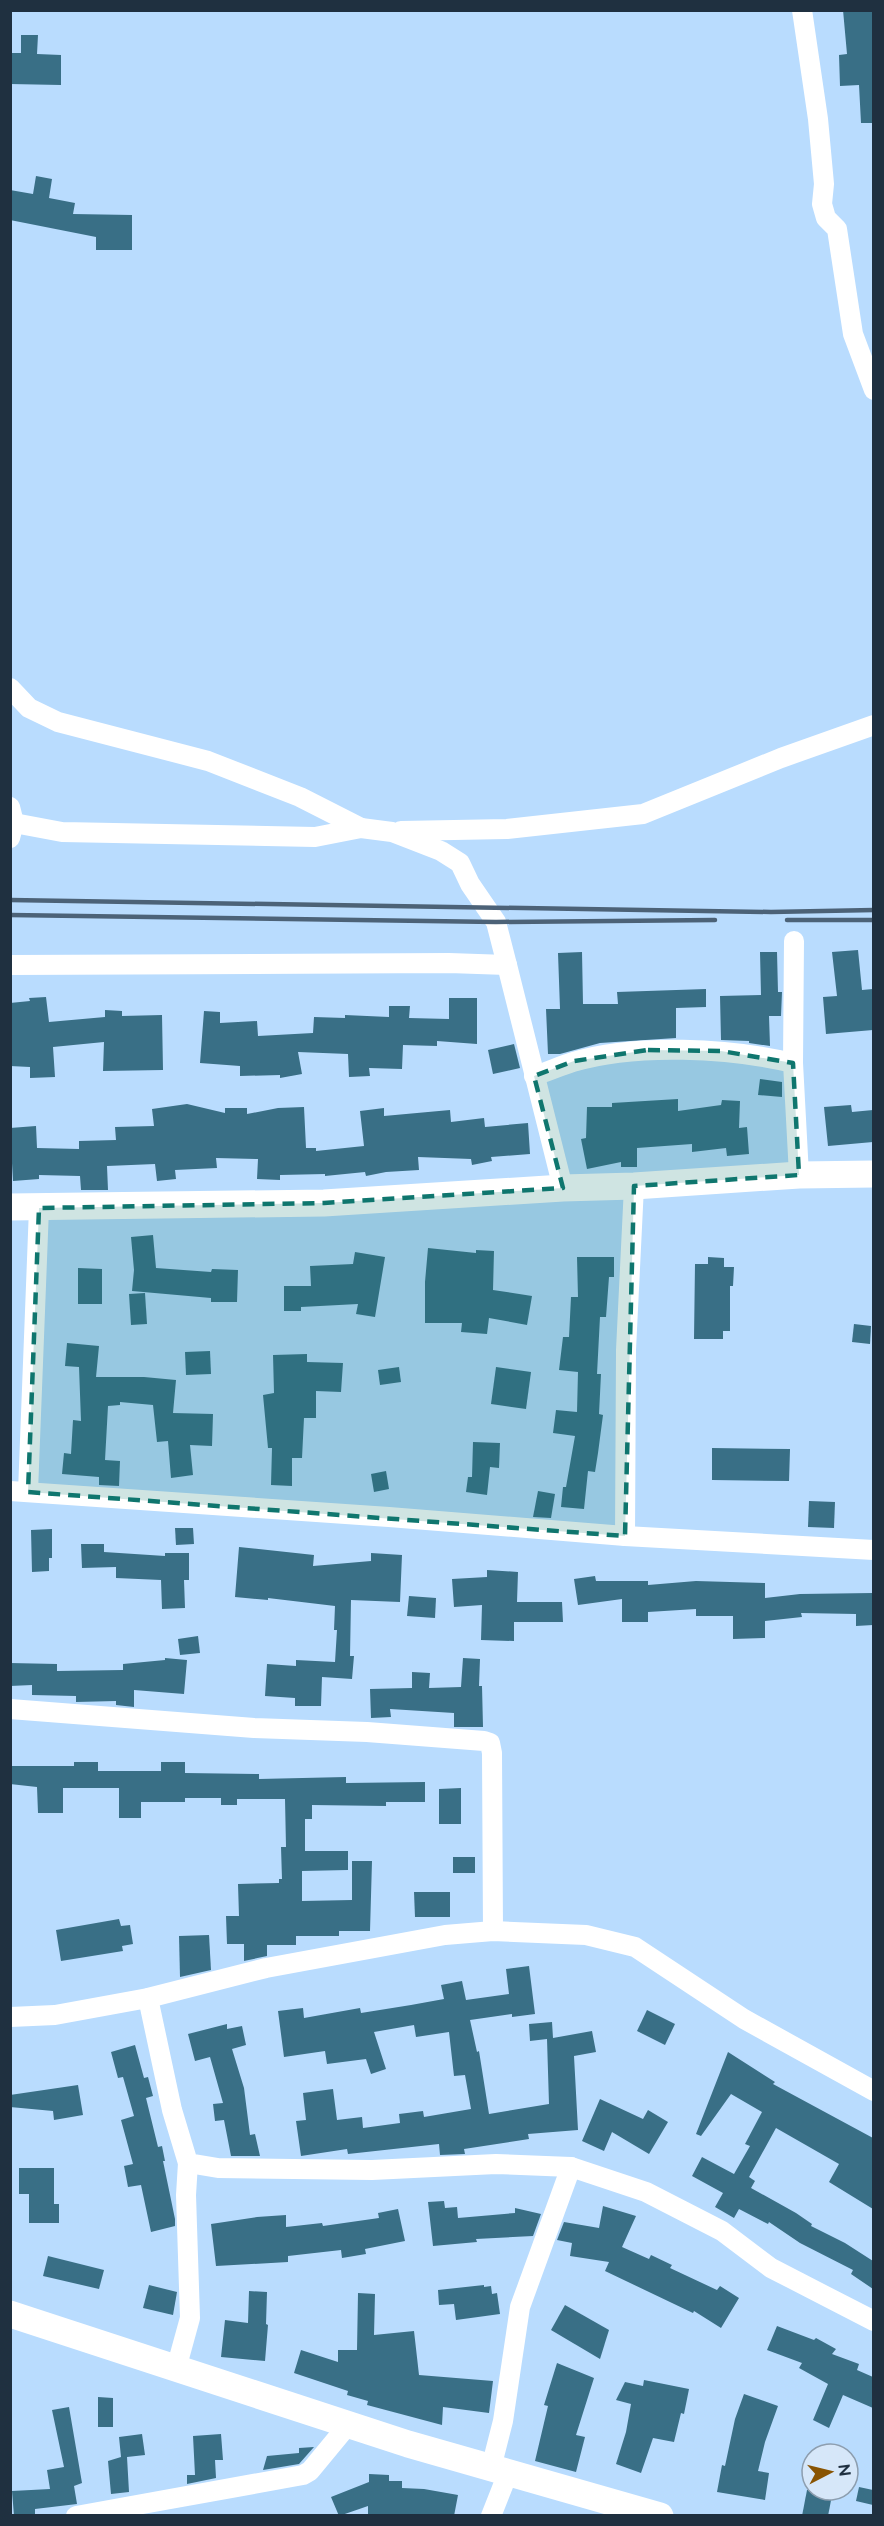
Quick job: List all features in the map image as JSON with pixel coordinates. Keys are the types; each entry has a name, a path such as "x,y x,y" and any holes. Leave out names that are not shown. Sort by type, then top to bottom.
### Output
{"street":[{"path":"802,10 818,119 824,184 822,204 826,218 837,229 853,334 873,390"},
{"path":"10,688 29,708 58,722 208,761 300,797 362,828"},
{"path":"12,823 62,832 315,837 362,828 392,832 507,828 644,814 781,758 873,724"},
{"path":"392,832 441,851 460,862 470,884 496,922 563,1188"},
{"path":"794,941 794,1063 799,1174"},
{"path":"10,965 449,963 507,965"},
{"path":"534,1076 574,1061 648,1050 757,1054 794,1063"},
{"path":"10,1208 324,1203 563,1188 634,1186 799,1174 873,1174"},
{"path":"625,1536 626,1350 634,1186"},
{"path":"39,1208 19,1491 625,1536 873,1550"},
{"path":"10,1709 254,1728 367,1732 490,1743 492,1753 493,1930"},
{"path":"10,2017 54,2015 148,1998 266,1968 445,1935 493,1930 586,1935 635,1947 744,2019 873,2091"},
{"path":"148,1998 172,2110 188,2163 186,2214 190,2318 176,2369"},
{"path":"188,2163 218,2168 372,2170 496,2164 572,2167 646,2192 722,2231 771,2268 873,2321"},
{"path":"491,2516 520,2307 572,2167"},
{"path":"10,2314 348,2425 660,2516"},
{"path":"76,2516 303,2475 310,2471 348,2425"}],"highlighted area":[{"path":"648,1050 721,1051 793,1063 799,1175 634,1186 625,1536 28,1492 39,1208 324,1203 563,1188 534,1076 574,1061"}],"building":[{"path":"843,10 873,10 873,123 861,123 859,85 840,86 839,55 847,54"},
{"path":"21,35 38,35 37,54 61,55 61,85 10,84 10,53 21,53"},
{"path":"36,176 52,179 49,198 75,203 73,214 132,215 132,250 96,250 96,237 10,220 10,190 33,194"},
{"path":"858,950 862,990 873,989 873,1030 826,1034 823,997 837,996 832,952"},
{"path":"582,952 583,1004 618,1004 617,992 706,989 706,1007 676,1008 676,1038 600,1043 560,1054 548,1054 546,1009 560,1009 558,953"},
{"path":"760,952 777,952 778,992 782,992 781,1016 769,1016 770,1046 749,1043 749,1041 721,1040 720,996 761,995"},
{"path":"46,997 49,1022 105,1017 105,1010 122,1011 122,1016 162,1015 163,1070 103,1071 104,1042 53,1047 55,1077 30,1078 30,1067 10,1066 10,1003 30,1001 29,998"},
{"path":"449,998 477,998 477,1044 437,1041 437,1046 403,1045 402,1069 369,1068 370,1076 349,1077 348,1054 298,1052 302,1074 280,1078 280,1075 240,1076 240,1066 200,1063 204,1011 220,1012 220,1023 257,1021 258,1036 313,1033 314,1017 345,1018 345,1015 389,1017 389,1006 410,1006 409,1018 449,1019"},
{"path":"514,1044 520,1068 493,1074 488,1050"},
{"path":"760,1079 782,1082 782,1097 758,1095"},
{"path":"678,1099 678,1111 721,1105 722,1100 740,1101 739,1128 747,1127 749,1154 727,1156 726,1148 692,1152 692,1144 637,1148 637,1167 621,1167 621,1162 587,1169 581,1139 586,1138 587,1107 612,1107 612,1103"},
{"path":"187,1104 225,1113 225,1108 247,1108 247,1114 278,1108 304,1107 306,1148 316,1148 316,1151 364,1146 360,1111 384,1108 384,1116 450,1110 451,1122 484,1118 485,1127 528,1123 530,1154 491,1157 492,1161 472,1165 471,1159 418,1157 419,1170 366,1176 365,1172 325,1176 325,1174 280,1175 280,1180 257,1179 258,1159 216,1158 217,1168 175,1170 176,1179 157,1181 155,1164 107,1166 108,1190 81,1190 80,1176 39,1175 39,1179 13,1181 10,1128 36,1126 37,1148 79,1149 79,1141 116,1140 115,1127 154,1126 152,1109"},
{"path":"851,1105 852,1112 873,1110 873,1142 828,1146 824,1107"},
{"path":"153,1235 156,1268 211,1272 212,1269 238,1270 237,1302 211,1302 211,1298 132,1291 134,1270 131,1237"},
{"path":"428,1248 476,1253 476,1250 494,1251 493,1290 532,1296 527,1325 489,1318 487,1334 461,1332 462,1323 425,1323"},
{"path":"355,1252 385,1257 375,1317 356,1314 358,1304 301,1307 301,1311 284,1311 284,1286 311,1286 310,1266 353,1264"},
{"path":"577,1257 614,1257 614,1277 609,1277 606,1317 600,1317 597,1374 601,1374 599,1414 603,1415 595,1472 588,1471 584,1509 561,1507 563,1487 566,1487 575,1436 553,1433 556,1410 577,1412 578,1372 559,1370 563,1337 569,1337 571,1297 578,1297"},
{"path":"708,1257 724,1258 724,1267 734,1267 733,1286 730,1286 730,1331 723,1331 723,1339 694,1339 695,1264 708,1264"},
{"path":"78,1268 102,1269 102,1304 78,1304"},
{"path":"145,1293 147,1324 131,1325 129,1294"},
{"path":"854,1324 871,1326 870,1344 852,1342"},
{"path":"67,1343 99,1346 96,1377 176,1380 173,1413 213,1414 212,1446 190,1445 193,1475 171,1478 168,1441 157,1442 153,1405 120,1402 120,1405 108,1406 105,1460 120,1461 119,1486 99,1485 99,1477 62,1474 64,1453 71,1454 73,1420 81,1421 79,1367 65,1366"},
{"path":"210,1351 211,1374 186,1375 185,1352"},
{"path":"307,1354 307,1362 343,1363 341,1392 316,1391 316,1418 304,1418 302,1458 292,1458 292,1486 271,1485 272,1448 268,1448 263,1395 274,1393 273,1355"},
{"path":"399,1367 401,1382 380,1385 378,1370"},
{"path":"496,1367 531,1372 526,1409 491,1404"},
{"path":"473,1442 500,1443 499,1468 490,1467 487,1495 466,1492 468,1477 472,1477"},
{"path":"712,1448 790,1449 789,1481 712,1480"},
{"path":"386,1471 389,1489 374,1492 371,1474"},
{"path":"538,1491 555,1494 551,1518 533,1517"},
{"path":"809,1501 835,1502 834,1528 808,1527"},
{"path":"175,1528 193,1528 194,1544 176,1545"},
{"path":"52,1529 52,1558 49,1558 49,1571 32,1572 31,1530"},
{"path":"81,1544 104,1544 104,1552 165,1556 165,1553 189,1553 189,1580 184,1580 185,1608 162,1609 161,1580 116,1578 116,1567 82,1568"},
{"path":"239,1547 314,1555 313,1566 371,1561 371,1553 402,1555 400,1602 351,1600 350,1656 354,1656 352,1679 322,1677 321,1706 295,1706 295,1698 265,1696 267,1664 296,1666 296,1660 335,1662 337,1630 334,1630 335,1606 268,1598 268,1600 235,1597"},
{"path":"487,1570 518,1572 517,1602 562,1602 563,1622 514,1622 514,1641 481,1640 482,1605 454,1607 452,1579 487,1577"},
{"path":"595,1576 596,1581 648,1581 648,1585 696,1581 765,1583 765,1598 800,1594 873,1593 873,1625 856,1626 856,1614 801,1613 802,1617 765,1621 765,1638 733,1639 733,1616 696,1616 696,1609 648,1612 648,1622 622,1622 622,1599 578,1605 574,1579"},
{"path":"409,1596 436,1598 435,1618 407,1616"},
{"path":"198,1636 200,1653 180,1655 178,1639"},
{"path":"165,1658 187,1660 184,1694 134,1690 134,1707 116,1705 116,1701 76,1702 76,1696 32,1695 32,1685 10,1686 10,1663 57,1664 57,1671 123,1670 123,1664 165,1660"},
{"path":"463,1658 480,1659 479,1686 482,1686 483,1727 454,1727 454,1713 390,1709 391,1717 371,1718 370,1689 412,1688 412,1672 430,1673 429,1688 461,1687"},
{"path":"74,1762 98,1762 98,1771 161,1771 161,1762 185,1762 185,1773 259,1774 259,1779 346,1777 346,1783 425,1782 425,1802 386,1802 386,1806 312,1805 312,1819 305,1819 305,1851 348,1851 348,1870 302,1871 302,1901 352,1900 352,1861 372,1861 370,1931 339,1931 339,1936 296,1936 296,1945 267,1945 267,1956 244,1961 244,1944 227,1944 226,1916 239,1916 238,1884 279,1883 279,1879 282,1879 281,1847 286,1847 285,1799 237,1799 237,1805 221,1805 221,1798 185,1798 185,1802 141,1802 141,1818 119,1818 119,1788 63,1788 63,1813 38,1813 37,1787 10,1784 10,1766 74,1766"},
{"path":"461,1788 461,1824 439,1824 439,1789"},
{"path":"453,1857 475,1857 475,1873 453,1873"},
{"path":"414,1892 450,1892 450,1917 415,1917"},
{"path":"119,1919 121,1926 130,1925 133,1944 122,1946 123,1951 61,1961 56,1930"},
{"path":"209,1935 211,1970 180,1977 179,1936"},
{"path":"529,1966 535,2014 512,2017 512,2014 470,2020 477,2052 479,2051 489,2114 549,2104 547,2039 530,2041 529,2024 552,2022 553,2038 592,2031 596,2052 574,2056 578,2130 528,2134 529,2139 464,2149 465,2154 440,2155 439,2144 348,2154 347,2149 301,2156 296,2121 306,2120 303,2093 333,2089 337,2120 362,2117 363,2128 400,2123 399,2114 423,2111 424,2117 471,2109 465,2075 454,2076 449,2032 416,2037 414,2025 374,2032 386,2069 371,2074 366,2059 327,2064 325,2051 284,2057 278,2011 303,2008 304,2018 360,2008 361,2013 411,2005 444,1999 441,1985 462,1981 466,2000 509,1994 506,1969"},
{"path":"647,2010 675,2024 665,2045 637,2031"},
{"path":"227,2024 227,2029 242,2026 246,2045 232,2049 244,2088 250,2135 255,2134 260,2156 231,2156 224,2120 215,2121 213,2104 223,2103 210,2057 195,2061 188,2034"},
{"path":"135,2045 144,2078 148,2077 153,2096 146,2098 158,2147 162,2146 175,2219 175,2226 151,2232 141,2185 128,2187 124,2166 133,2164 121,2120 134,2116 123,2077 118,2078 111,2052"},
{"path":"728,2052 775,2082 773,2084 873,2138 873,2209 829,2182 839,2164 776,2128 749,2177 755,2181 751,2188 796,2213 812,2224 811,2226 845,2243 873,2261 873,2289 851,2274 853,2270 800,2243 769,2222 768,2224 739,2209 734,2218 715,2207 723,2193 692,2176 702,2157 734,2174 750,2146 745,2144 762,2112 731,2094 701,2136 696,2134"},
{"path":"78,2085 83,2115 54,2120 53,2111 10,2107 10,2095"},
{"path":"600,2099 643,2119 648,2110 668,2122 649,2154 612,2132 604,2151 582,2141"},
{"path":"19,2168 54,2168 54,2204 59,2204 59,2223 29,2223 29,2194 19,2194"},
{"path":"444,2201 445,2208 457,2207 458,2218 515,2213 515,2208 541,2214 533,2236 476,2239 477,2242 433,2246 428,2202"},
{"path":"603,2206 636,2216 622,2247 649,2259 651,2255 672,2265 670,2268 717,2290 720,2286 739,2298 721,2328 694,2311 693,2313 605,2271 609,2262 570,2256 572,2243 557,2240 564,2222 599,2228"},
{"path":"398,2209 405,2241 365,2249 366,2254 342,2258 341,2250 288,2256 288,2262 216,2266 211,2224 286,2215 286,2227 322,2223 323,2226 379,2218 378,2213"},
{"path":"48,2256 104,2270 99,2289 43,2276"},
{"path":"149,2285 177,2292 173,2315 143,2308"},
{"path":"484,2285 484,2287 491,2286 492,2294 497,2293 500,2314 456,2320 454,2304 439,2305 438,2290"},
{"path":"249,2291 267,2292 266,2324 268,2325 265,2361 221,2357 225,2320 248,2323"},
{"path":"358,2293 375,2294 374,2335 414,2331 419,2375 493,2381 489,2413 443,2407 442,2425 367,2405 368,2401 347,2395 348,2391 294,2373 301,2350 338,2362 338,2350 357,2350"},
{"path":"565,2305 609,2330 600,2359 551,2330"},
{"path":"777,2326 814,2340 816,2338 836,2349 832,2354 859,2364 857,2370 873,2377 873,2408 843,2395 829,2428 813,2420 828,2384 799,2368 802,2363 767,2350"},
{"path":"557,2363 594,2378 576,2435 585,2437 576,2472 535,2461 548,2406 544,2405"},
{"path":"644,2380 689,2389 684,2414 681,2413 674,2442 653,2438 641,2473 616,2464 626,2432 631,2404 616,2400 625,2382 643,2386"},
{"path":"744,2394 778,2406 765,2442 758,2471 769,2473 765,2500 717,2492 722,2465 725,2466 735,2419"},
{"path":"98,2397 113,2398 113,2427 98,2427"},
{"path":"69,2407 82,2483 74,2486 77,2504 35,2509 35,2516 14,2516 12,2491 50,2489 47,2470 64,2467 52,2410"},
{"path":"142,2434 145,2455 127,2457 129,2492 111,2494 108,2461 121,2457 119,2437"},
{"path":"221,2434 223,2460 215,2460 216,2478 187,2484 187,2475 195,2475 193,2436"},
{"path":"314,2447 299,2464 263,2470 267,2456 299,2453 299,2448"},
{"path":"369,2474 389,2475 389,2481 402,2481 402,2488 458,2495 454,2516 368,2516 368,2506 339,2516 331,2497 369,2482"},
{"path":"860,2487 873,2490 873,2505 860,2502"},
{"path":"805,2502 831,2502 828,2516 802,2516"}],"railway":[{"path":"10,900 771,912 874,910"},
{"path":"10,915 496,922 715,920"},
{"path":"787,920 874,920"}]}
